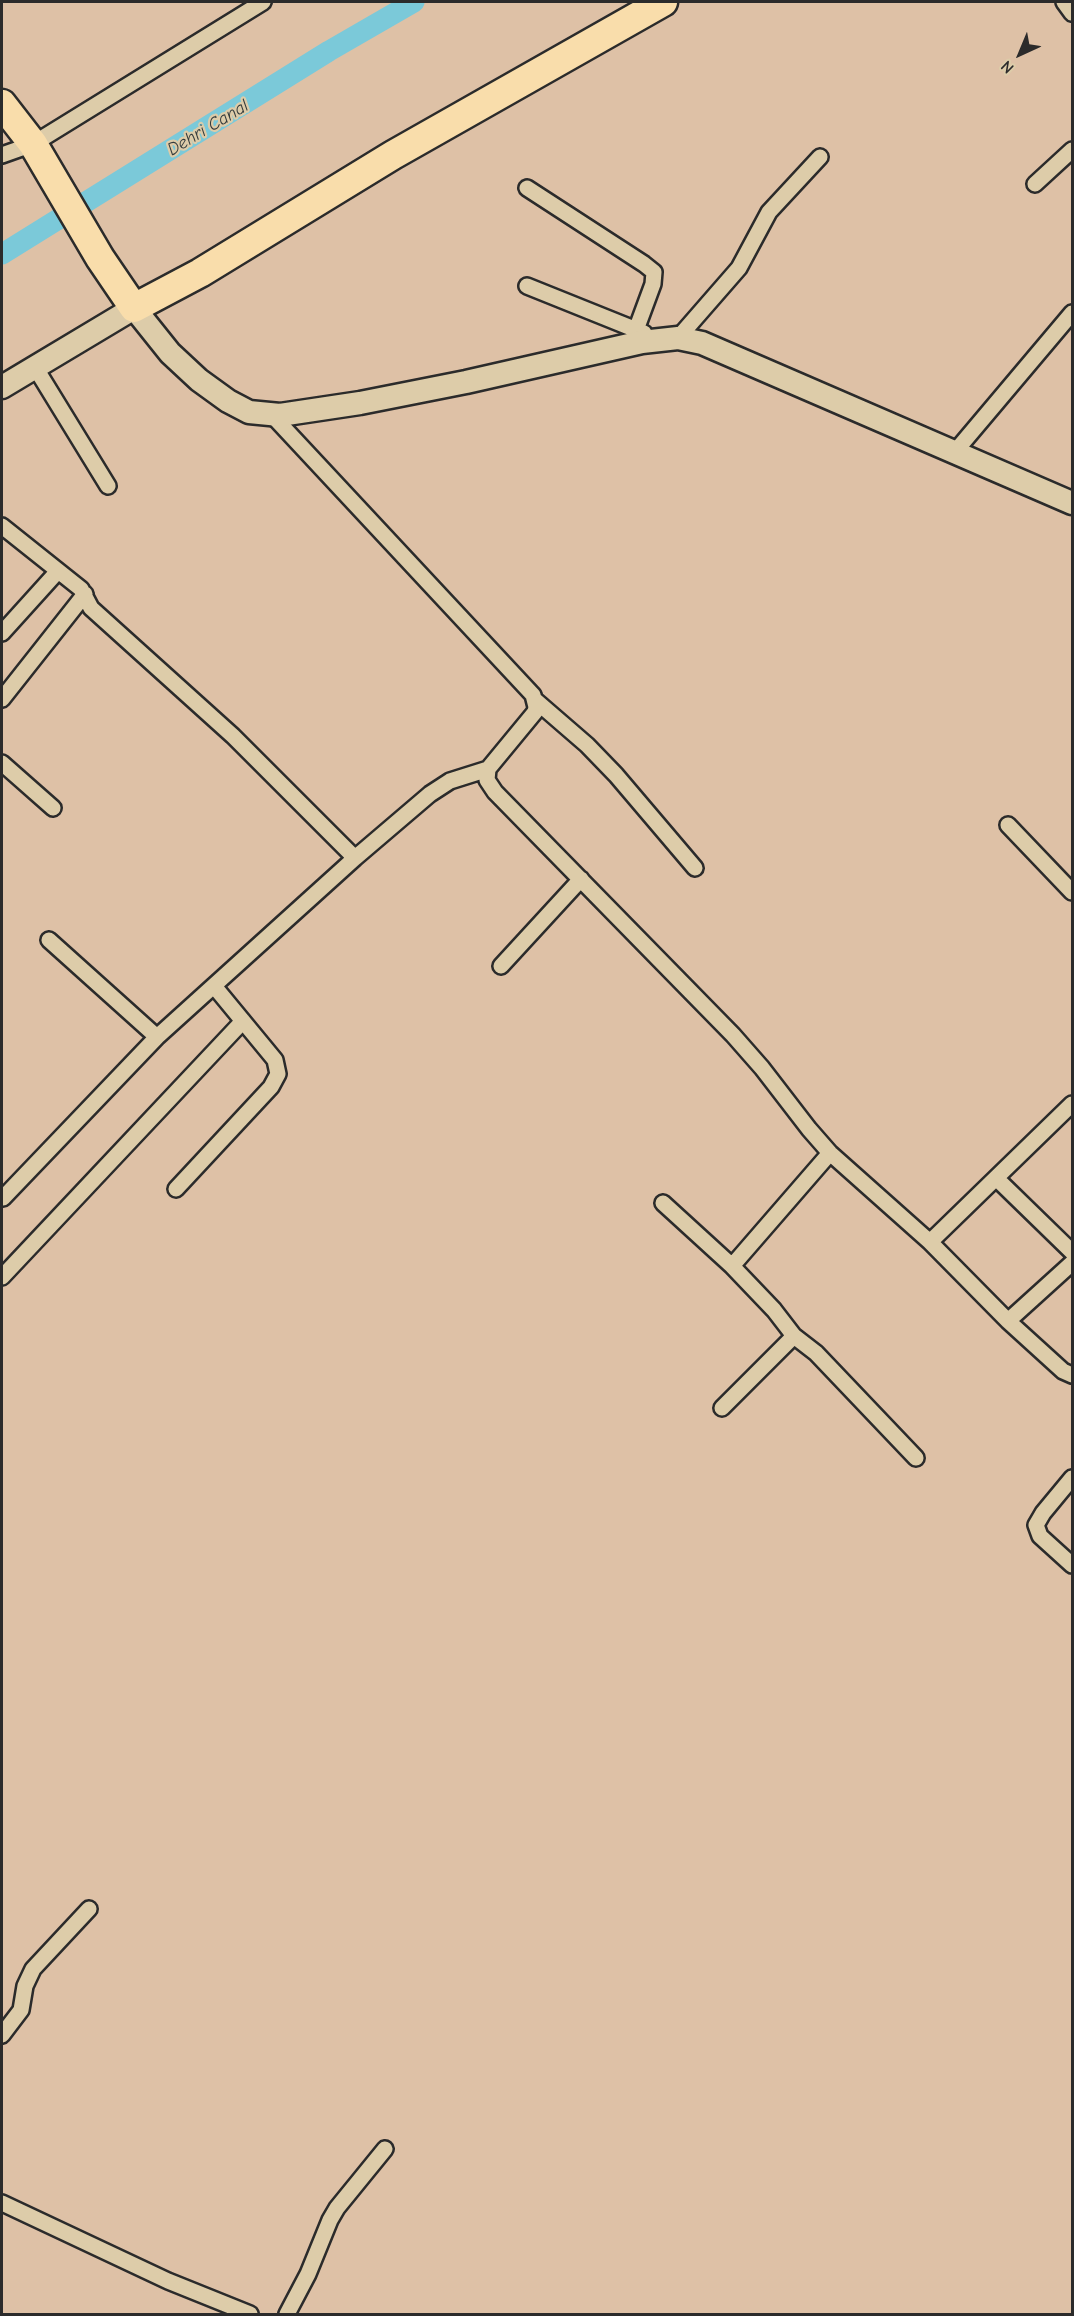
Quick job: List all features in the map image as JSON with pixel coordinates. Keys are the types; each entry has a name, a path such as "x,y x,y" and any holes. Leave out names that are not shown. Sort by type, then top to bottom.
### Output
{"highway":[{"path":"2,104 33,144 100,258 134,308 200,273 393,155 663,2"}],"street":[{"path":"2,155 33,144 263,2"},
{"path":"1064,2 1072,13"},
{"path":"1035,184 1072,150"},
{"path":"2,387 134,308 170,354 199,380 228,401 249,412 280,415 360,403 668,339 740,268 769,212 820,157"},
{"path":"527,188 654,272 653,284 636,330"},
{"path":"527,286 636,330 668,339 702,343 1072,503"},
{"path":"954,453 1072,313"},
{"path":"35,367 108,486"},
{"path":"271,414 536,700 587,745 616,775 695,868"},
{"path":"2,526 85,594 91,608 233,736 355,858"},
{"path":"2,633 58,571"},
{"path":"2,699 85,594"},
{"path":"3,1198 157,1037 355,858 430,794 450,781 488,769 531,718 536,707 536,700"},
{"path":"2,763 53,808"},
{"path":"488,769 487,780 495,792 733,1035 830,1153 930,1242 1008,1321 1063,1371 1072,1375"},
{"path":"1008,825 1072,892"},
{"path":"501,966 581,879"},
{"path":"50,940 157,1037"},
{"path":"176,1189 271,1087 278,1074 279,1068 275,1060 214,986"},
{"path":"2,1276 243,1021"},
{"path":"930,1242 1072,1104"},
{"path":"732,1266 830,1153"},
{"path":"996,1178 1072,1252"},
{"path":"663,1203 732,1266 774,1310 794,1336 816,1353 916,1458"},
{"path":"1008,1321 1072,1263"},
{"path":"722,1408 794,1336"},
{"path":"1072,1479 1043,1513 1036,1525 1040,1536 1072,1565"},
{"path":"2,2035 21,2010 25,1986 33,1969 89,1909"},
{"path":"287,2314 308,2274 336,2208 385,2149"},
{"path":"2,2203 168,2281 250,2314"}],"waterway":[{"name":"Dehri Canal","path":"2,254 329,51 414,2"}]}
